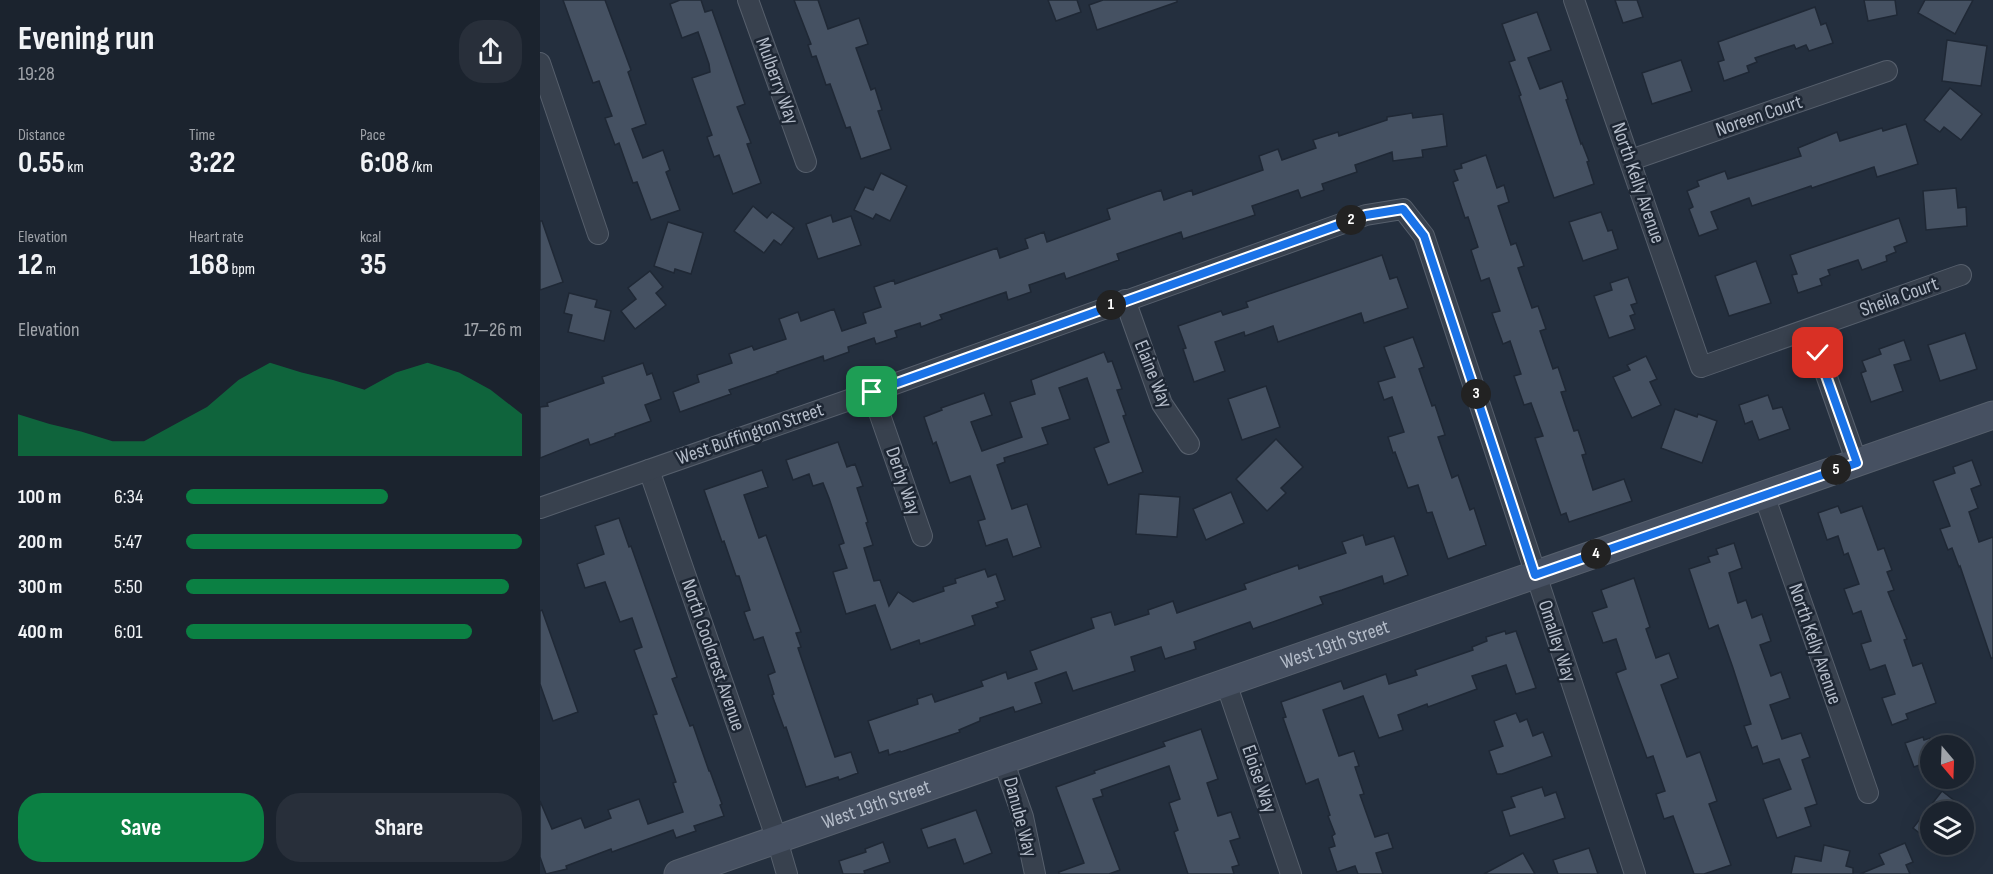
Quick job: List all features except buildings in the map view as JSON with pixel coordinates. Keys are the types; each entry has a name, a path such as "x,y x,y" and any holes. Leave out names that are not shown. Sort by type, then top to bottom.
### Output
{"main road":[{"name":"West 19th Street","path":"678,874 1993,415"}],"street":[{"name":"Mulberry Way","path":"748,0 806,162"},
{"name":"North Kelly Avenue","path":"1574,0 1701,367"},
{"path":"540,63 598,234"},
{"name":"Noreen Court","path":"1631,160 1887,71"},
{"name":"West Buffington Street","path":"540,508 1366,215 1403,209"},
{"name":"Omalley Way","path":"1403,209 1424,236 1635,874"},
{"name":"Sheila Court","path":"1701,367 1962,275"},
{"name":"Elaine Way","path":"1125,300 1162,404 1189,444"},
{"path":"1810,329 1857,463"},
{"name":"Derby Way","path":"872,392 922,536"},
{"name":"North Coolcrest Avenue","path":"649,470 787,874"},
{"name":"North Kelly Avenue","path":"1764,495 1868,793"},
{"name":"Eloise Way","path":"1226,683 1291,874"},
{"name":"Danube Way","path":"1003,760 1023,817 1035,874"}],"route":[{"path":"872,392 1366,215 1403,209 1424,236 1535,575 1857,463 1818,353"}]}
